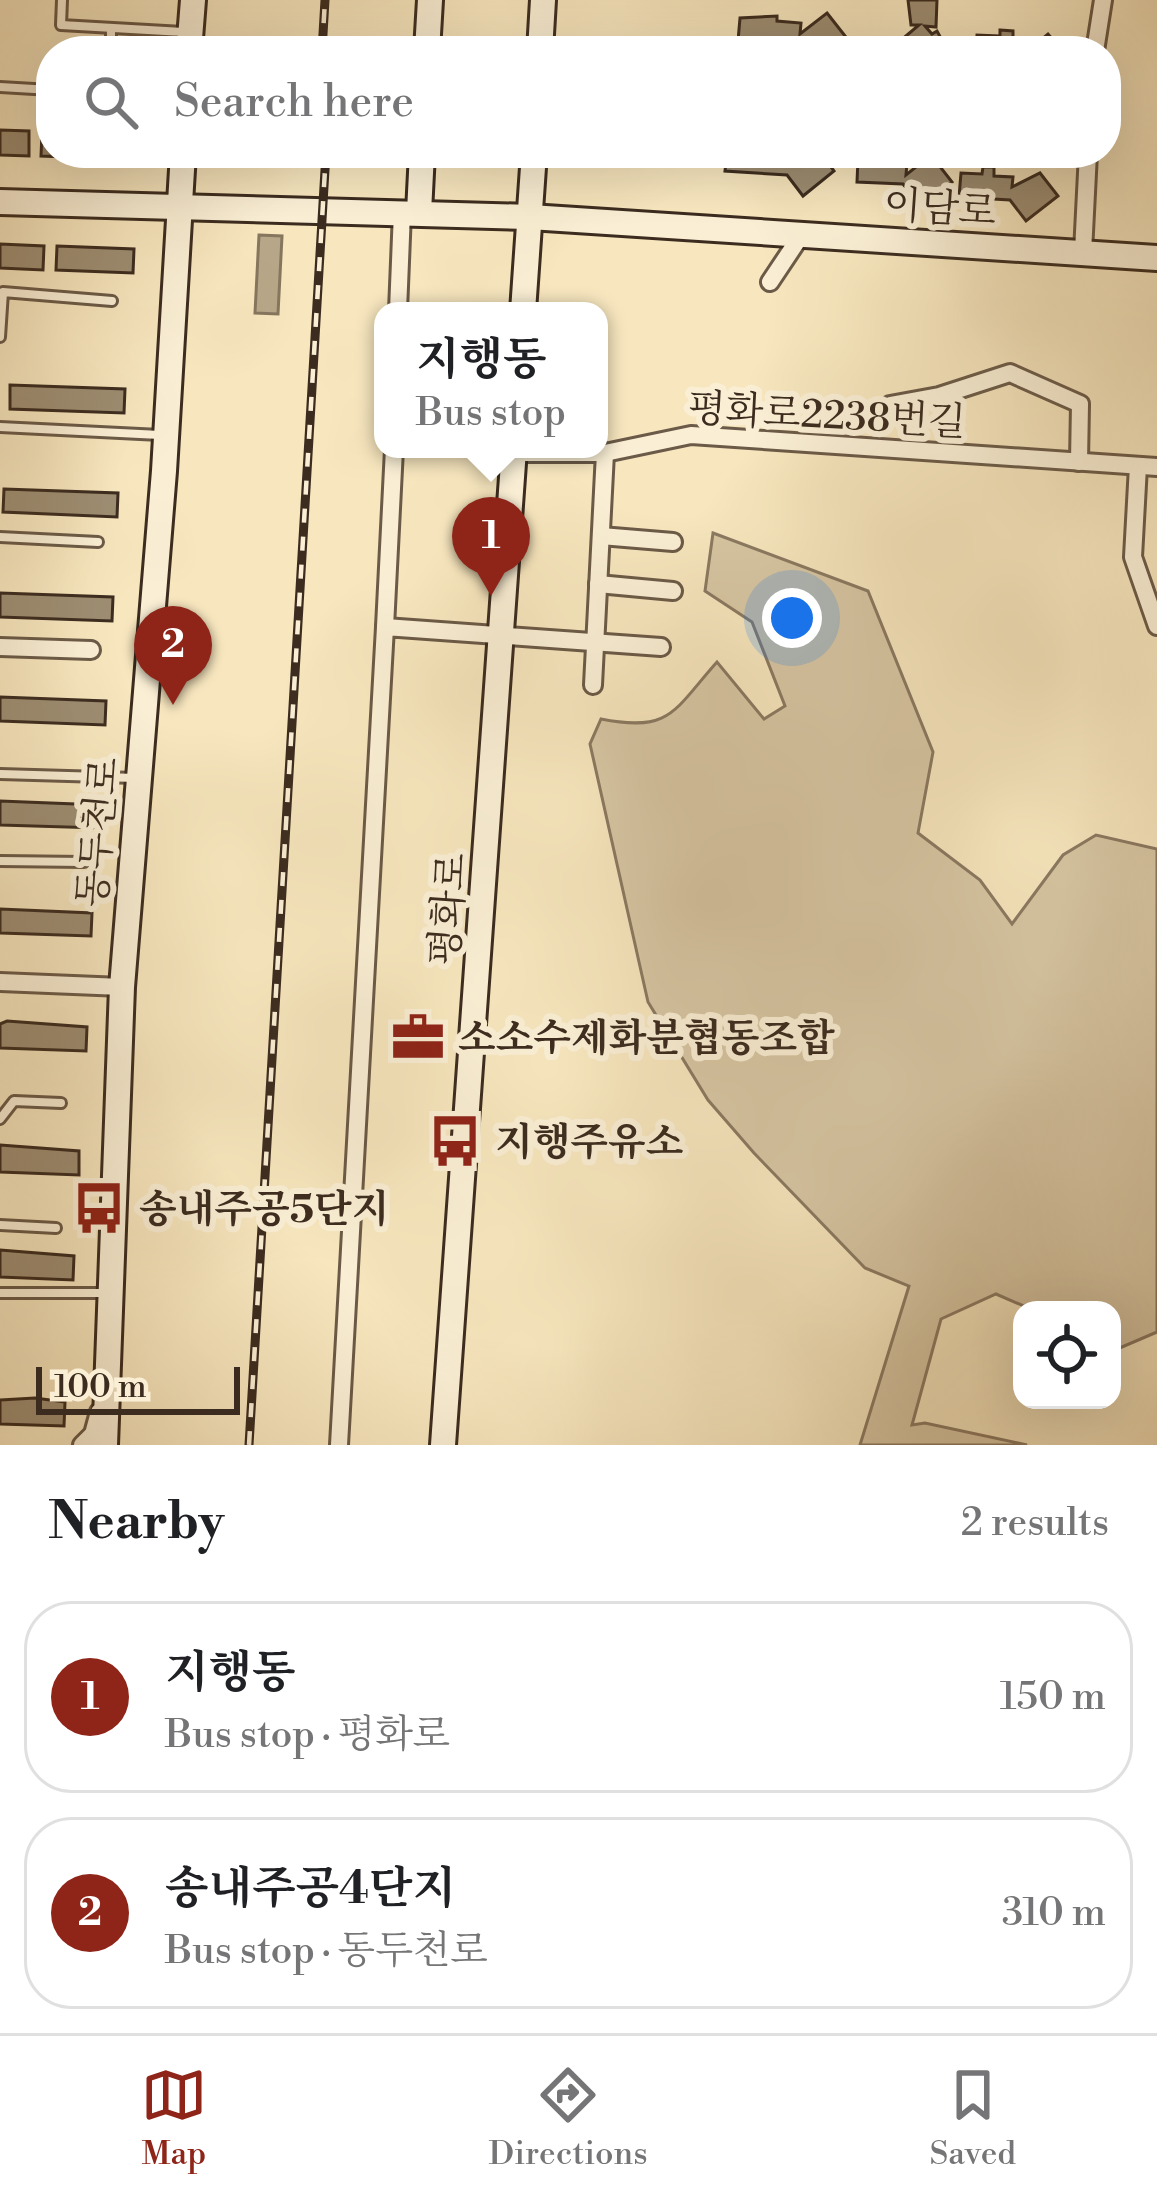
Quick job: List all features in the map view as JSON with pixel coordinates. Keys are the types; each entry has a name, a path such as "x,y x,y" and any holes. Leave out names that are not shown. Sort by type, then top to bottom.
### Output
{"street":[{"path":"190,36 193,0"},
{"path":"428,36 430,0"},
{"path":"541,36 543,0"},
{"path":"1097,36 1103,0"},
{"name":"동두천로","path":"105,1445 122,987 166,435 182,168"},
{"path":"399,302 419,168"},
{"path":"525,302 533,168"},
{"path":"1083,252 1087,168"},
{"name":"이담로","path":"0,202 411,212 1157,258"},
{"path":"770,283 802,234"},
{"path":"890,405 939,396 1010,373 1028,377 1080,404 1078,462"},
{"name":"평화로2238번길","path":"608,453 691,434 1148,466 1133,557 1157,626"},
{"path":"339,1445 394,458"},
{"name":"평화로","path":"443,1445 513,458"},
{"path":"592,685 605,458"},
{"path":"601,536 673,542"},
{"path":"598,584 673,591"},
{"path":"385,627 661,647"},
{"path":"0,647 91,650"},
{"path":"0,982 122,987"},
{"path":"82,1445 93,1434 107,1388"}],"lane":[{"path":"62,0 61,25 156,36"},
{"path":"111,28 111,36"},
{"path":"0,87 36,89"},
{"path":"0,337 3,292 112,301"},
{"path":"0,427 166,435"},
{"path":"0,537 98,542"},
{"path":"0,774 138,778"},
{"path":"0,861 84,862"},
{"path":"0,1119 14,1101 62,1103"},
{"path":"0,1226 56,1228"},
{"path":"0,1293 111,1293"}],"shaded area":[{"path":"259,235 282,236 278,314 255,313"},
{"path":"713,533 868,591 933,752 918,833 980,880 1012,924 1063,855 1096,835 1157,849 1157,1332 1121,1347 1121,1301 1013,1301 996,1294 941,1319 912,1425 925,1423 1027,1445 860,1445 909,1286 865,1268 754,1153 708,1100 648,1002 590,744 601,719 657,720 680,705 717,662 764,719 785,706 752,622 705,591"}],"building":[{"path":"908,0 937,0 936,27 925,26 940,36 906,36 919,25 911,25"},
{"path":"827,13 845,36 738,36 740,18 777,16 777,21 801,23 800,34"},
{"path":"0,130 29,131 29,156 0,155"},
{"path":"858,168 907,168 906,175 915,168 941,168 952,182 920,206 903,184 857,182"},
{"path":"983,168 994,168 994,176 1013,177 1012,187 1040,173 1058,196 1026,221 1010,200 959,197 961,173 982,174"},
{"path":"725,171 834,171 803,196 787,175"},
{"path":"0,244 44,246 43,270 0,268"},
{"path":"57,246 134,249 133,273 56,270"},
{"path":"10,385 125,389 124,413 10,409"},
{"path":"4,489 118,493 117,517 3,512"},
{"path":"0,593 113,597 112,621 0,617"},
{"path":"0,697 106,701 105,725 0,721"},
{"path":"0,801 100,805 99,828 0,825"},
{"path":"0,909 92,913 91,936 0,933"},
{"path":"0,1024 87,1027 86,1051 0,1048"},
{"path":"0,1145 79,1151 79,1175 0,1172"},
{"path":"0,1250 74,1256 73,1280 0,1277"},
{"path":"0,1400 65,1402 64,1426 0,1424"}],"railway":[{"path":"323,36 325,0"},
{"path":"249,1445 325,168"}],"place":[{"name":"지행동","path":"491,596"},
{"name":"송내주공4단지","path":"173,705"},
{"name":"소소수제화분협동조합","path":"418,1037"},
{"name":"지행주유소","path":"455,1141"},
{"name":"송내주공5단지","path":"99,1208"}]}
